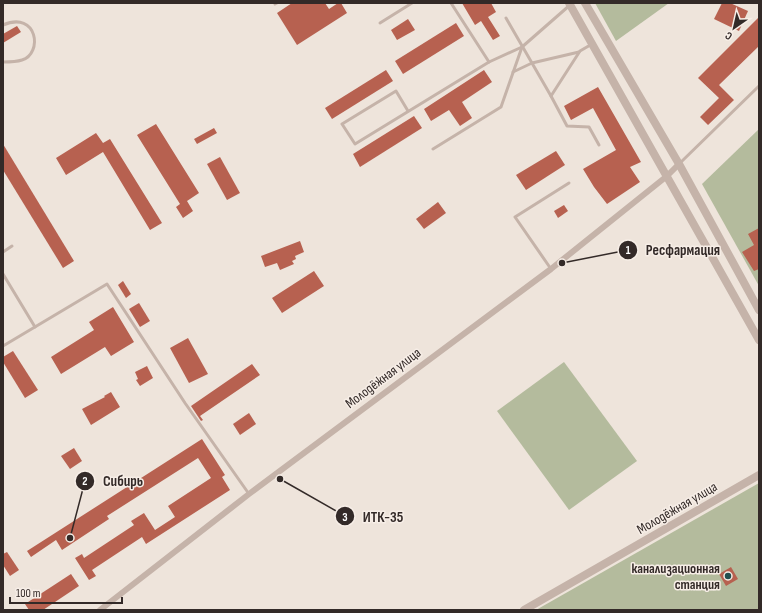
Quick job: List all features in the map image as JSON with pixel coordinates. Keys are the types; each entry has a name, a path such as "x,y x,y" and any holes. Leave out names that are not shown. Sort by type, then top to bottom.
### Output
{"street":[{"path":"585,3 679,164 759,310"},
{"path":"570,4 759,340"},
{"name":"Молодёжная улица","path":"100,610 249,494 551,269 667,176 679,164"},
{"name":"Молодёжная улица","path":"524,610 759,475"}],"lane":[{"path":"380,23 412,3"},
{"path":"451,3 489,62"},
{"path":"408,111 396,91 342,124 355,144 489,62 522,46 570,4"},
{"path":"506,18 567,126 589,127 599,145"},
{"path":"3,25 21,22 27,25 35,39 35,45 28,57 22,60 3,62"},
{"path":"513,72 532,63 580,52 592,44"},
{"path":"433,149 501,107 522,46"},
{"path":"551,96 580,52"},
{"path":"679,164 759,86"},
{"path":"551,269 516,217 569,183"},
{"path":"3,252 12,246"},
{"path":"3,274 35,327"},
{"path":"3,346 107,284 184,402 249,494"}],"green space":[{"path":"595,3 669,3 616,41"},
{"path":"759,129 759,286 702,184"},
{"path":"564,362 637,461 569,510 497,411"},
{"path":"759,483 759,610 536,610"}],"building":[{"path":"292,3 325,3 329,9 338,3 341,3 347,13 297,45 277,13"},
{"path":"462,3 491,3 496,12 488,17 500,36 493,40 481,21 475,25"},
{"path":"722,3 730,3 748,11 739,31 714,19"},
{"path":"759,17 759,46 719,85 734,100 708,125 700,117 719,98 698,78"},
{"path":"408,19 415,30 397,40 391,30"},
{"path":"456,23 464,36 403,74 395,61"},
{"path":"17,26 21,32 3,43 3,34"},
{"path":"386,70 393,81 332,119 325,108"},
{"path":"484,70 492,82 462,102 472,118 460,126 449,110 431,121 424,109"},
{"path":"598,87 641,162 630,167 640,182 607,204 583,169 616,150 593,108 571,120 564,106"},
{"path":"414,116 422,128 360,167 353,154"},
{"path":"156,124 199,193 187,201 193,211 183,218 176,207 180,204 137,135"},
{"path":"214,128 217,133 197,144 194,139"},
{"path":"96,133 103,143 110,139 162,223 150,230 103,152 66,175 56,158"},
{"path":"3,144 74,261 63,268 3,170"},
{"path":"556,151 565,165 526,190 516,175"},
{"path":"220,157 240,193 227,200 207,164"},
{"path":"438,202 446,213 424,229 416,219"},
{"path":"564,205 568,211 558,218 554,211"},
{"path":"759,228 759,269 754,271 742,252 754,245 748,234"},
{"path":"300,241 304,252 295,256 296,259 292,261 294,264 280,270 277,263 265,267 261,256"},
{"path":"314,271 324,286 282,313 272,298"},
{"path":"123,281 131,294 126,298 118,285"},
{"path":"139,303 150,321 140,327 129,309"},
{"path":"113,307 134,342 111,356 105,347 61,374 51,357 94,330 89,322"},
{"path":"188,338 208,374 189,383 170,348"},
{"path":"13,351 38,390 25,398 3,362 3,357"},
{"path":"252,364 260,375 200,416 203,420 201,421 191,406"},
{"path":"147,366 153,378 140,386 136,380 138,379 135,372"},
{"path":"111,392 120,407 91,425 82,409 105,397 104,396"},
{"path":"249,413 256,424 240,435 233,424"},
{"path":"202,439 225,475 222,477 230,490 146,544 142,537 92,570 96,576 89,580 75,558 82,554 84,558 134,525 131,521 144,513 155,530 175,517 168,506 211,478 198,458 107,516 109,519 62,550 56,540 31,557 27,551"},
{"path":"74,448 82,461 70,469 61,456"},
{"path":"7,552 19,570 10,576 3,565 3,554"},
{"name":"канализационная станция","path":"731,567 738,579 726,586 719,574"},
{"path":"71,574 79,586 43,610 29,610 25,604"}],"place":[{"name":"Ресфармация","path":"562,263"},
{"name":"ИТК-35","path":"280,479"},
{"name":"Сибирь","path":"70,538"},
{"name":"канализационная станция","path":"728,576"}]}
